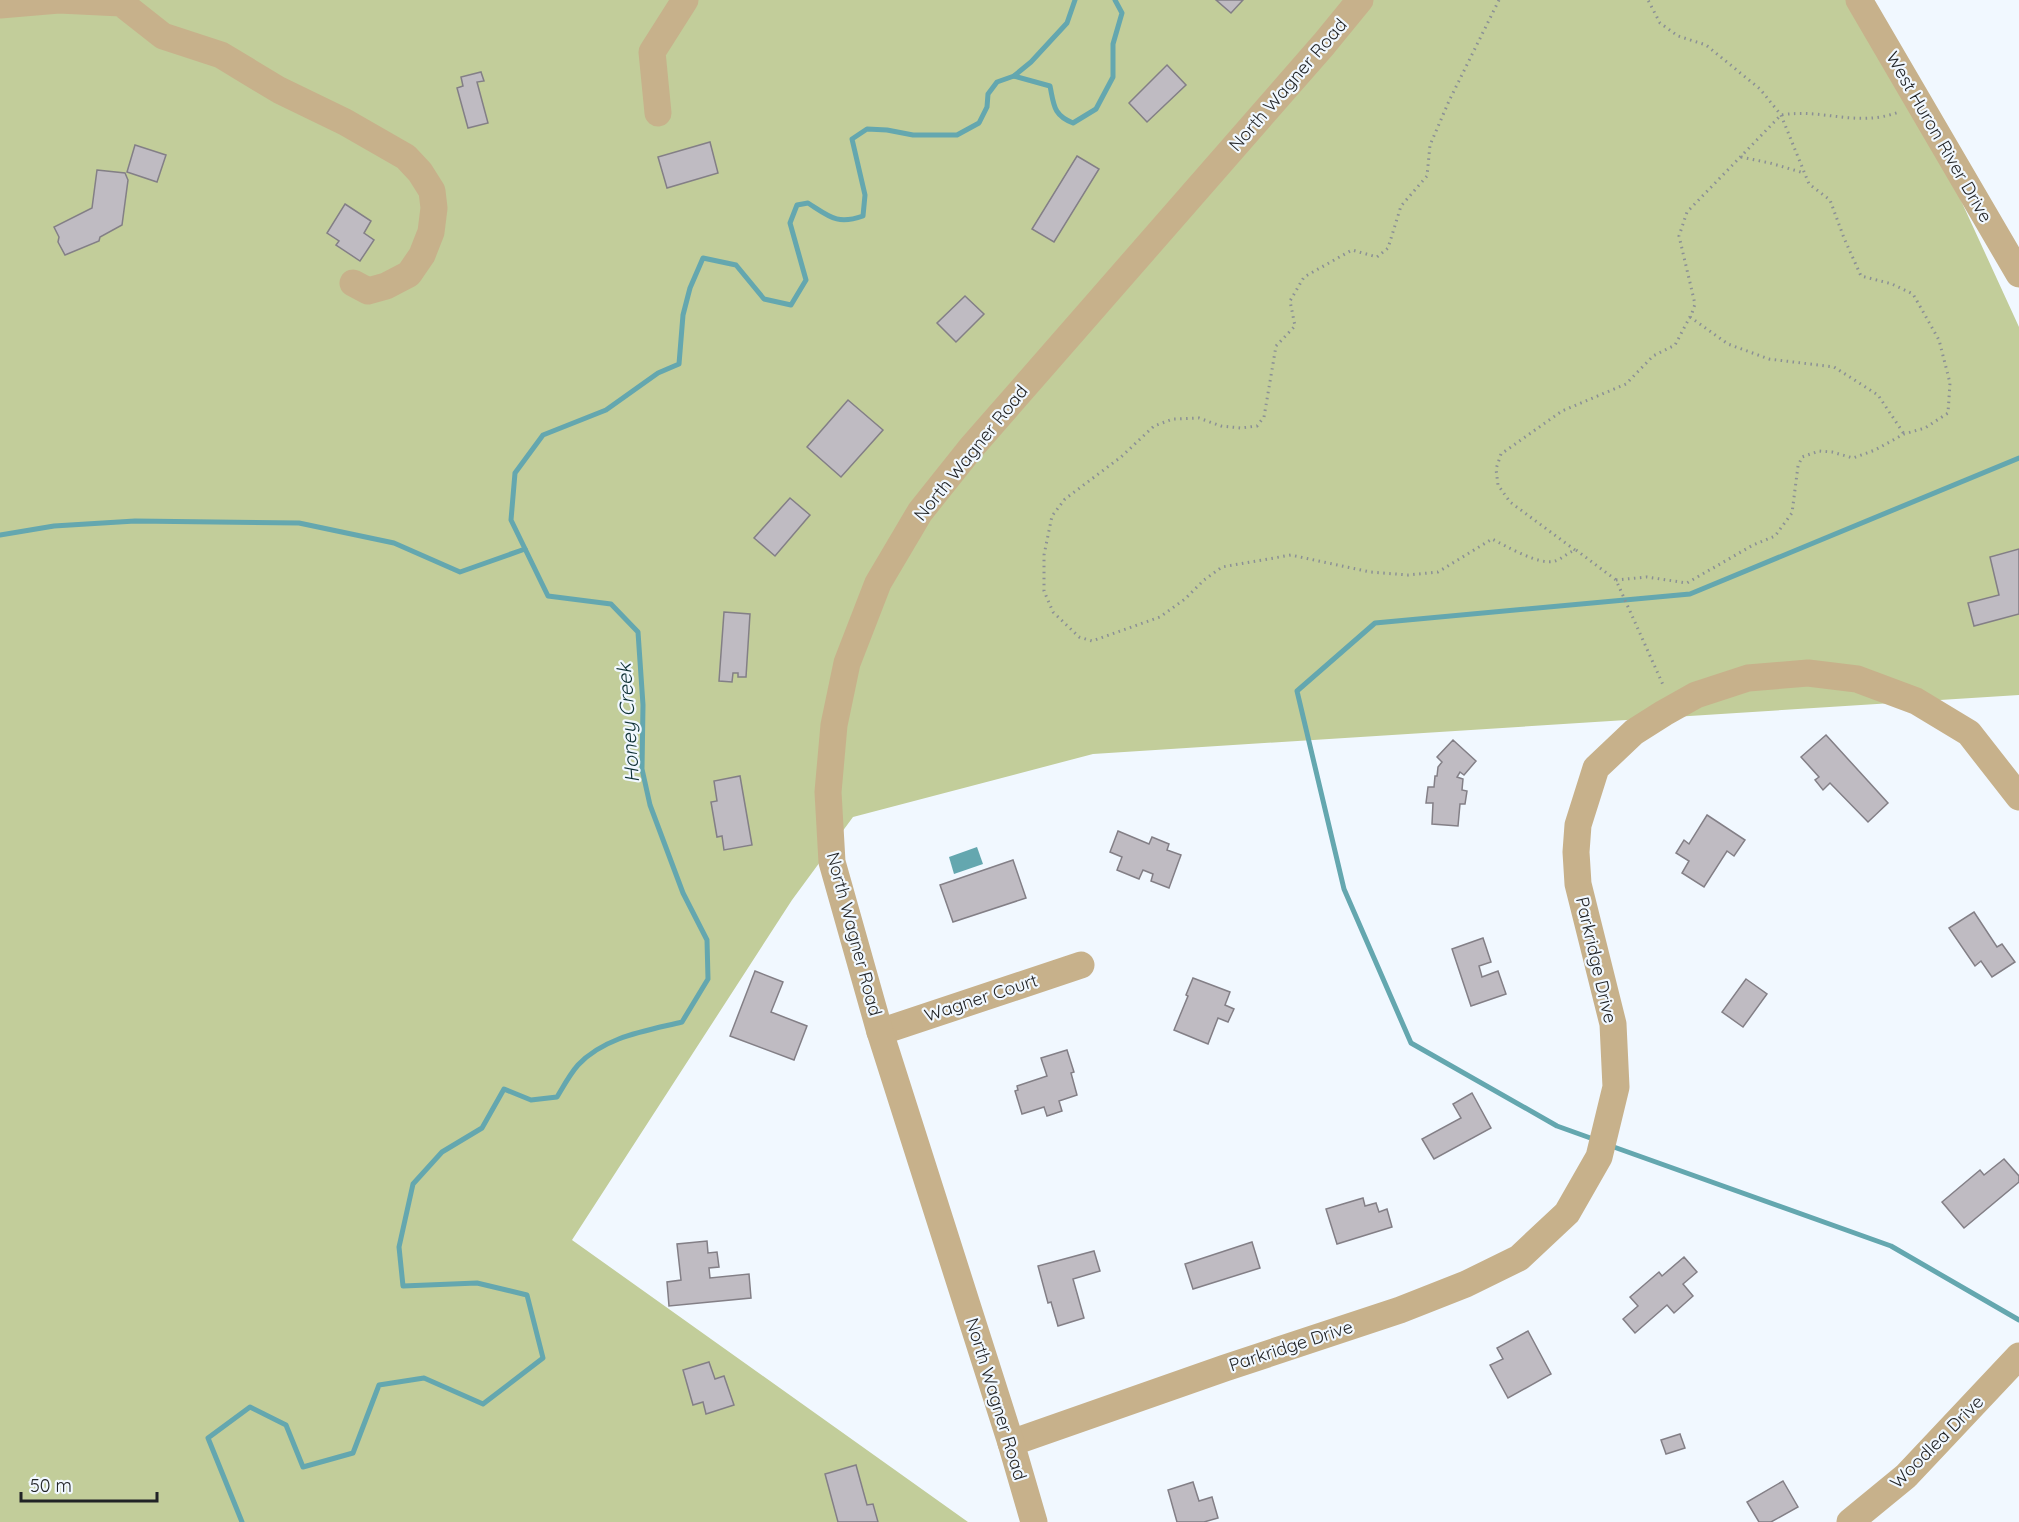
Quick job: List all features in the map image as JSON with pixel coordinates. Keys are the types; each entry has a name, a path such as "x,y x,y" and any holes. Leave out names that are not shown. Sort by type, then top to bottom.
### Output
{"street":[{"path":"0,5 59,0 121,3 162,36 221,55 279,90 374,138 406,158 420,172 432,192 434,208 431,232 422,255 409,274 386,286 368,291 353,283"},
{"path":"658,113 652,52 685,0"},
{"name":"North Wagner Road","path":"1034,1522 880,1032 832,862 828,792 834,725 847,663 878,584 921,512 971,448 1360,0"},
{"name":"West Huron River Drive","path":"1859,0 2019,274"},
{"name":"Parkridge Drive","path":"1011,1443 1400,1310 1466,1284 1519,1258 1567,1213 1599,1157 1616,1087 1613,1024 1578,884 1576,852 1578,825 1596,768 1634,732 1696,695 1748,678 1808,673 1857,679 1916,700 1969,733 2019,797"},
{"name":"Wagner Court","path":"880,1032 1081,965"},
{"name":"Woodlea Drive","path":"1850,1522 1906,1476 2019,1356"}],"path":[{"path":"1499,0 1430,145 1427,176 1401,206 1388,248 1377,257 1352,250 1304,277 1290,301 1295,326 1276,346 1264,417 1257,426 1241,428 1221,426 1199,418 1173,419 1154,426 1121,457 1065,499 1052,516 1044,555 1044,591 1053,612 1079,637 1092,641 1160,618 1222,567 1257,560 1291,555 1370,572 1408,575 1438,572 1492,539 1545,562 1556,561 1568,552 1576,550"},
{"path":"1616,579 1647,577 1687,583 1753,544 1775,536 1792,513 1798,466 1802,457 1819,451 1853,458 1875,450 1904,434 1925,428 1948,413 1950,382 1939,340 1913,294 1892,284 1861,276 1830,200 1809,184 1781,116 1760,88 1706,45 1678,36 1660,22 1648,0"},
{"path":"1674,707 1616,579 1510,502 1498,484 1496,469 1501,454 1562,411 1626,384 1653,356 1676,345 1695,303 1679,236 1687,212 1781,116 1798,112 1846,119 1882,118 1920,104"},
{"path":"1741,157 1804,173"},
{"path":"1690,317 1728,344 1769,359 1834,367 1878,395 1904,434"}],"green space":[{"path":"0,0 1869,0 2019,327 2019,695 1093,754 853,817 792,900 572,1240 968,1522 0,1522"}],"water":[{"path":"977,847 983,864 954,874 949,857"}],"building":[{"path":"1216,0 1243,0 1231,13"},
{"path":"1167,65 1186,85 1147,122 1129,103"},
{"path":"481,72 484,81 477,82 488,123 468,128 457,88 463,86 461,77"},
{"path":"710,142 718,173 667,188 658,157"},
{"path":"135,145 166,155 157,182 127,172"},
{"path":"1077,156 1099,169 1054,242 1032,229"},
{"path":"97,170 125,173 128,180 122,225 100,237 99,241 65,255 54,227 92,208"},
{"path":"345,204 371,221 364,233 374,240 360,261 336,245 339,241 327,233"},
{"path":"965,296 984,314 956,342 937,323"},
{"path":"848,400 883,430 841,477 807,447"},
{"path":"790,498 810,515 775,556 754,538"},
{"path":"2019,549 2019,614 1974,626 1968,603 1999,595 1990,557"},
{"path":"724,612 750,614 746,677 738,677 738,673 733,673 732,682 719,681"},
{"path":"1826,735 1888,803 1868,822 1830,783 1823,790 1815,780 1819,777 1801,757"},
{"path":"1453,740 1476,761 1464,775 1460,772 1457,777 1463,779 1462,790 1467,791 1465,804 1460,804 1458,826 1432,824 1433,803 1426,803 1428,787 1434,787 1435,776 1442,762 1437,757"},
{"path":"740,776 752,845 724,850 722,836 717,837 711,802 717,801 714,781"},
{"path":"1707,815 1745,840 1734,856 1727,851 1704,887 1682,873 1689,861 1676,853 1684,840 1689,844"},
{"path":"1118,831 1149,844 1152,837 1169,844 1167,850 1181,855 1169,888 1151,881 1153,874 1143,870 1139,879 1117,870 1122,857 1110,852"},
{"path":"1013,860 1026,898 953,922 940,885"},
{"path":"1974,912 1997,947 2002,944 2015,962 1992,977 1981,961 1975,966 1949,928"},
{"path":"1483,938 1491,962 1479,966 1482,977 1498,971 1506,994 1471,1006 1452,949"},
{"path":"755,971 783,982 771,1012 807,1026 794,1060 730,1036"},
{"path":"1193,978 1230,992 1225,1005 1234,1009 1228,1022 1218,1018 1208,1044 1174,1030"},
{"path":"1746,979 1767,994 1743,1027 1722,1012"},
{"path":"1067,1050 1074,1072 1071,1073 1077,1095 1059,1101 1062,1111 1047,1116 1044,1107 1022,1114 1015,1091 1018,1090 1017,1086 1047,1076 1041,1058"},
{"path":"1472,1093 1491,1128 1434,1159 1422,1139 1461,1118 1453,1104"},
{"path":"2004,1159 2019,1176 2019,1182 1964,1228 1942,1202 1980,1170 1984,1175"},
{"path":"1363,1198 1365,1206 1376,1203 1379,1212 1387,1209 1392,1227 1337,1244 1326,1209"},
{"path":"707,1241 708,1253 717,1252 719,1267 709,1268 710,1278 749,1274 751,1298 669,1306 667,1282 681,1280 677,1244"},
{"path":"1252,1242 1260,1268 1193,1289 1185,1264"},
{"path":"1094,1251 1100,1271 1073,1279 1084,1318 1058,1326 1051,1302 1048,1303 1038,1266"},
{"path":"1684,1257 1697,1272 1683,1284 1693,1296 1674,1313 1667,1305 1635,1333 1623,1319 1638,1306 1630,1297 1659,1272 1662,1276"},
{"path":"1528,1331 1551,1374 1508,1398 1490,1365 1503,1359 1497,1348"},
{"path":"709,1362 715,1379 724,1376 734,1405 706,1414 703,1402 693,1405 683,1370"},
{"path":"1680,1434 1685,1448 1666,1454 1661,1440"},
{"path":"856,1465 867,1505 873,1504 878,1522 838,1522 825,1474"},
{"path":"1783,1481 1798,1507 1771,1522 1759,1522 1747,1502"},
{"path":"1193,1482 1199,1501 1212,1497 1218,1518 1204,1522 1177,1522 1168,1490"}],"waterway":[{"path":"1014,76 1031,62 1067,23 1075,0"},
{"name":"Honey Creek","path":"242,1522 208,1438 250,1407 286,1425 303,1467 353,1453 379,1385 424,1378 483,1404 543,1358 527,1295 477,1283 403,1286 399,1247 413,1184 442,1152 482,1128 504,1089 531,1100 557,1097 569,1076 588,1055 626,1036 682,1022 708,979 707,940 683,893 650,805 642,769 643,705 638,632 611,604 548,596 511,520 515,473 543,435 606,410 658,373 679,364 683,315 690,288 703,258 736,265 764,299 791,305 806,280 790,223 797,205 808,203 828,216 840,220 863,216 865,195 852,139 867,129 913,135 957,135 979,123 987,107 988,94 997,82 1014,76 1050,86 1058,113 1073,123 1096,109 1113,77 1113,44 1122,13 1115,0"},
{"path":"1596,1140 1557,1126 1411,1043 1344,889 1297,691 1375,623 1690,594 2019,458"},
{"path":"0,535 54,526 135,521 299,523 394,543 460,572 525,549"},
{"path":"1611,1146 1891,1246 2019,1320"}]}
